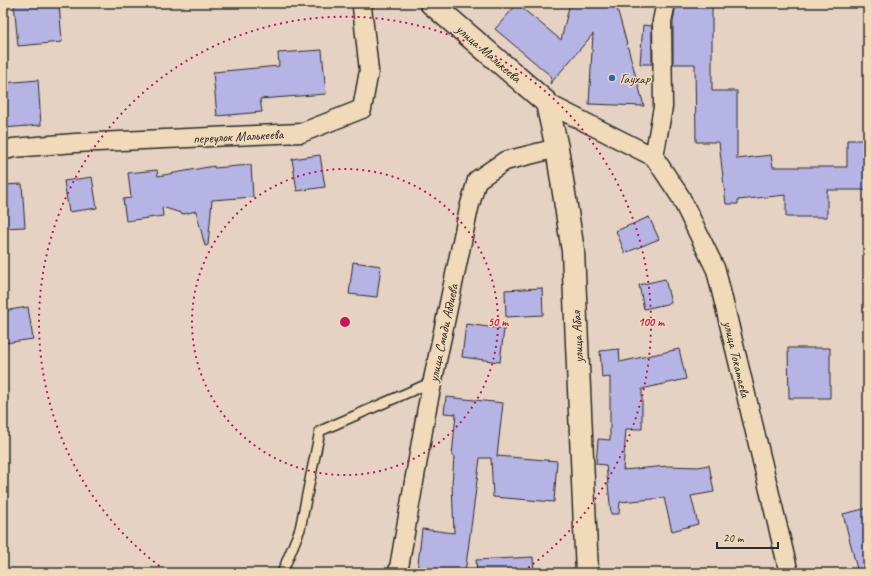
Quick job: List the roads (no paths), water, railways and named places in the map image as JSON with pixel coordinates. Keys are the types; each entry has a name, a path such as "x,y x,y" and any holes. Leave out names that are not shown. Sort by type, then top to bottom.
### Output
{"street":[{"name":"переулок Малькеева","path":"3,151 13,148 75,143 301,133 362,110 369,71 362,7 364,3"},
{"name":"улица Малькеева","path":"431,3 547,103"},
{"path":"654,158 663,107 662,21 666,3"},
{"name":"улица Абая","path":"547,103 573,251 587,573"},
{"name":"улица Токатаева","path":"547,103 654,158 680,196 716,270 789,573"},
{"name":"улица Смади Абдиева","path":"398,573 432,382 469,208 477,180 505,161 556,148"}],"lane":[{"path":"282,573 300,529 320,431 432,382"}],"place":[{"name":"Гаухар","path":"612,78"}]}
